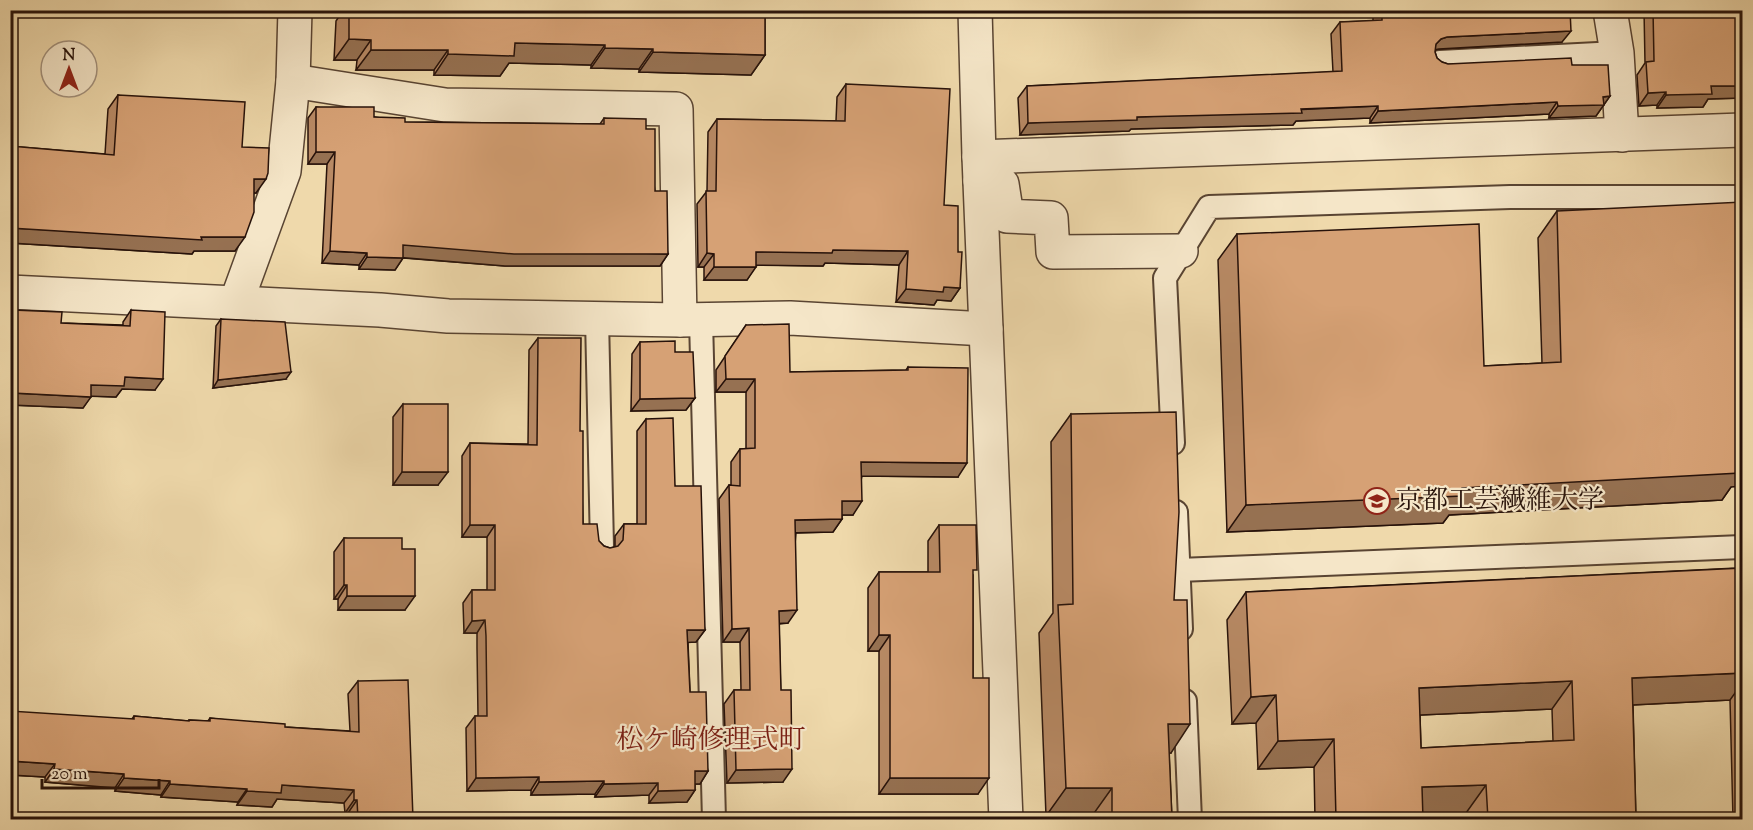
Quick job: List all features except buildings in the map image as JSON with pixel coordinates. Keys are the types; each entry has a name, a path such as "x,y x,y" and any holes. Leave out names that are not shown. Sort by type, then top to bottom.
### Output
{"street":[{"path":"236,303 284,171 293,81 295,10"},
{"path":"975,10 979,169 1006,819"},
{"path":"1610,10 1617,53 1622,135"},
{"path":"293,81 446,105 676,109 690,320"},
{"path":"979,169 1743,130"},
{"path":"979,169 1002,183 1007,216 1051,218 1053,252 1181,251"},
{"path":"10,292 380,310 448,316 690,320 790,318 986,329"}],"lane":[{"path":"1440,62 1617,53"},
{"path":"1174,465 1165,278 1209,207 1510,197 1743,197"},
{"path":"597,318 602,547"},
{"path":"690,320 714,819"},
{"path":"1175,488 1182,653"},
{"path":"1179,570 1743,547"},
{"path":"1184,677 1190,819"}],"place":[{"name":"京都工芸繊維大学","path":"1377,501"}],"district":[{"name":"松ケ崎修理式町","path":"711,741"}]}
